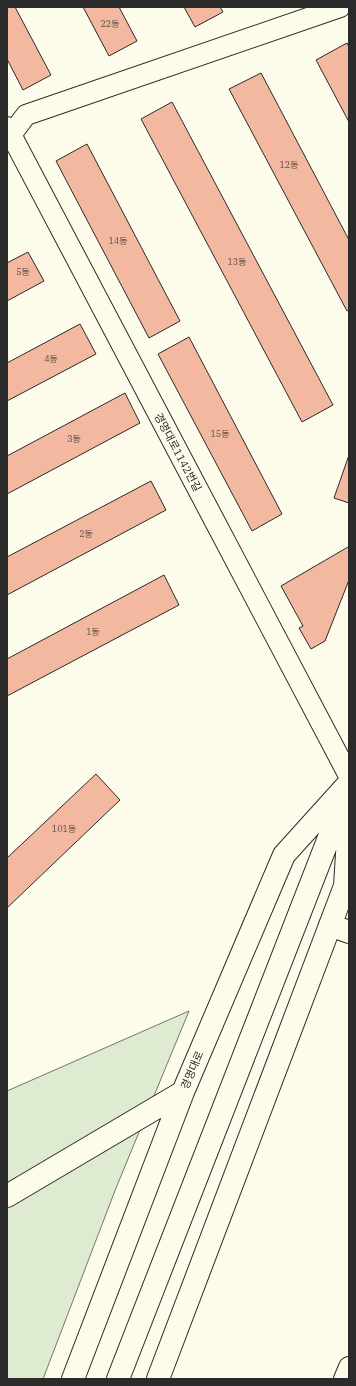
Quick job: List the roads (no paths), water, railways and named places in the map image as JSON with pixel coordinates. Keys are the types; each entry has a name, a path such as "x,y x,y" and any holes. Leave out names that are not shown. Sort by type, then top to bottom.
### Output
{"street":[{"path":"8,133 26,115 340,7"},
{"name":"경명대로1142번길","path":"8,133 349,776"},
{"name":"경명대로","path":"73,1379 183,1092 284,855 349,783"},
{"path":"118,1379 349,787"},
{"path":"158,1379 340,928 345,886 349,822"},
{"path":"7,1196 183,1092"},
{"path":"344,1379 349,1367"}]}
